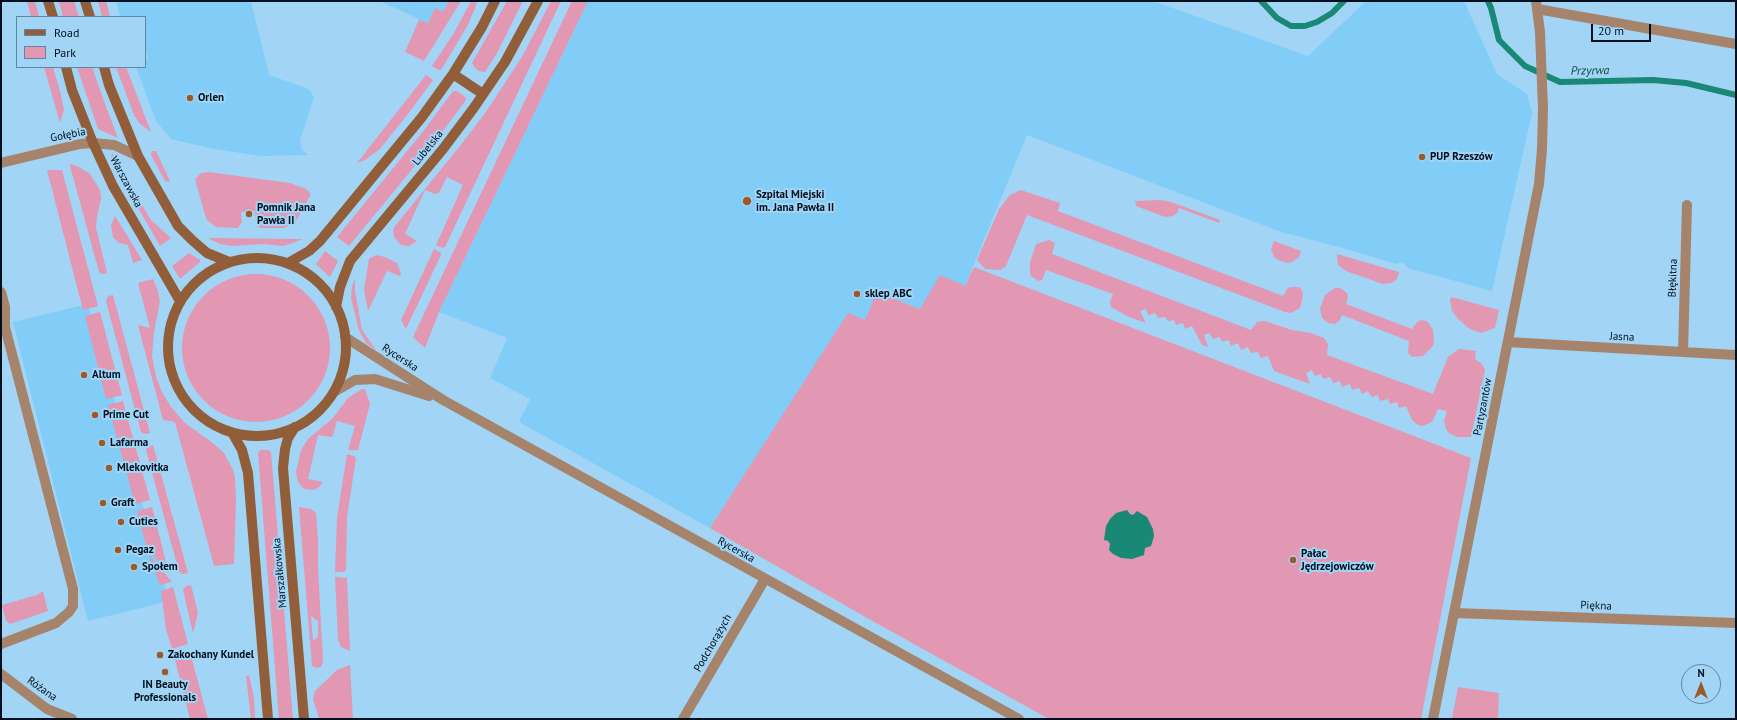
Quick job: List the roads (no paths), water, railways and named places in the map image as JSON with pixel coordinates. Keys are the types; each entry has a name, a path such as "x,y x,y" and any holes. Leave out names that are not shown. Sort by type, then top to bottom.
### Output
{"main road":[{"path":"48,1 53,16"},
{"path":"85,1 90,16"},
{"path":"288,263 306,254 320,241 422,117 453,74 482,27 495,1"},
{"name":"Lubelska","path":"336,307 340,287 350,261 443,149 483,94 505,62 538,1"},
{"name":"Warszawska","path":"66,68 72,90 93,143 113,186 180,301"},
{"path":"104,68 109,85 138,156 178,226 207,253 229,262"},
{"path":"453,74 483,94"},
{"path":"255,258 288,263 307,274 324,288 336,307 342,322 345,337 345,356 342,375 334,392 317,413 296,427 275,434 252,436 233,434 208,422 189,406 176,385 168,362 168,339 172,320 180,301 197,281 229,262 255,258"},
{"name":"Marszałkowska","path":"296,427 288,438 283,468 304,719"},
{"path":"233,434 242,450 248,473 268,719"}],"street":[{"name":"Partyzantów","path":"1433,719 1539,184 1542,149 1542,99 1540,32 1536,5"},
{"path":"1536,5 1736,44"},
{"name":"Gołębia","path":"1,163 80,144 93,143 114,145 138,156"},
{"name":"Błękitna","path":"1683,352 1687,205"},
{"path":"1,292 5,307 5,327 73,589 73,606 69,612 56,623 1,644"},
{"name":"Rycerska","path":"345,337 443,400 1019,719"},
{"name":"Jasna","path":"1508,342 1736,355"},
{"name":"Rycerska","path":"334,392 355,380 375,379 443,400"},
{"name":"Podchorążych","path":"683,719 765,579"},
{"name":"Piękna","path":"1454,613 1736,623"},
{"name":"Różana","path":"1,674 47,709 72,719"}],"waterway":[{"name":"Przyrwa","path":"1261,1 1277,18 1291,26 1305,26 1317,22 1332,13 1344,1"},
{"name":"Przyrwa","path":"1488,1 1499,40 1525,66 1560,82 1653,80 1686,83 1736,95"}],"place":[{"name":"Orlen","path":"190,98"},
{"name":"PUP Rzeszów","path":"1422,157"},
{"name":"Szpital Miejski im. Jana Pawła II","path":"747,201"},
{"name":"Pomnik Jana Pawła II","path":"249,214"},
{"name":"sklep ABC","path":"857,294"},
{"name":"Altum","path":"84,375"},
{"name":"Prime Cut","path":"95,415"},
{"name":"Lafarma","path":"102,443"},
{"name":"Mlekovitka","path":"109,468"},
{"name":"Graft","path":"103,503"},
{"name":"Cuties","path":"121,522"},
{"name":"Pegaz","path":"118,550"},
{"name":"Pałac Jędrzejowiczów","path":"1293,560"},
{"name":"Społem","path":"134,567"},
{"name":"Zakochany Kundel","path":"160,655"},
{"name":"IN Beauty Professionals","path":"165,672"}]}
